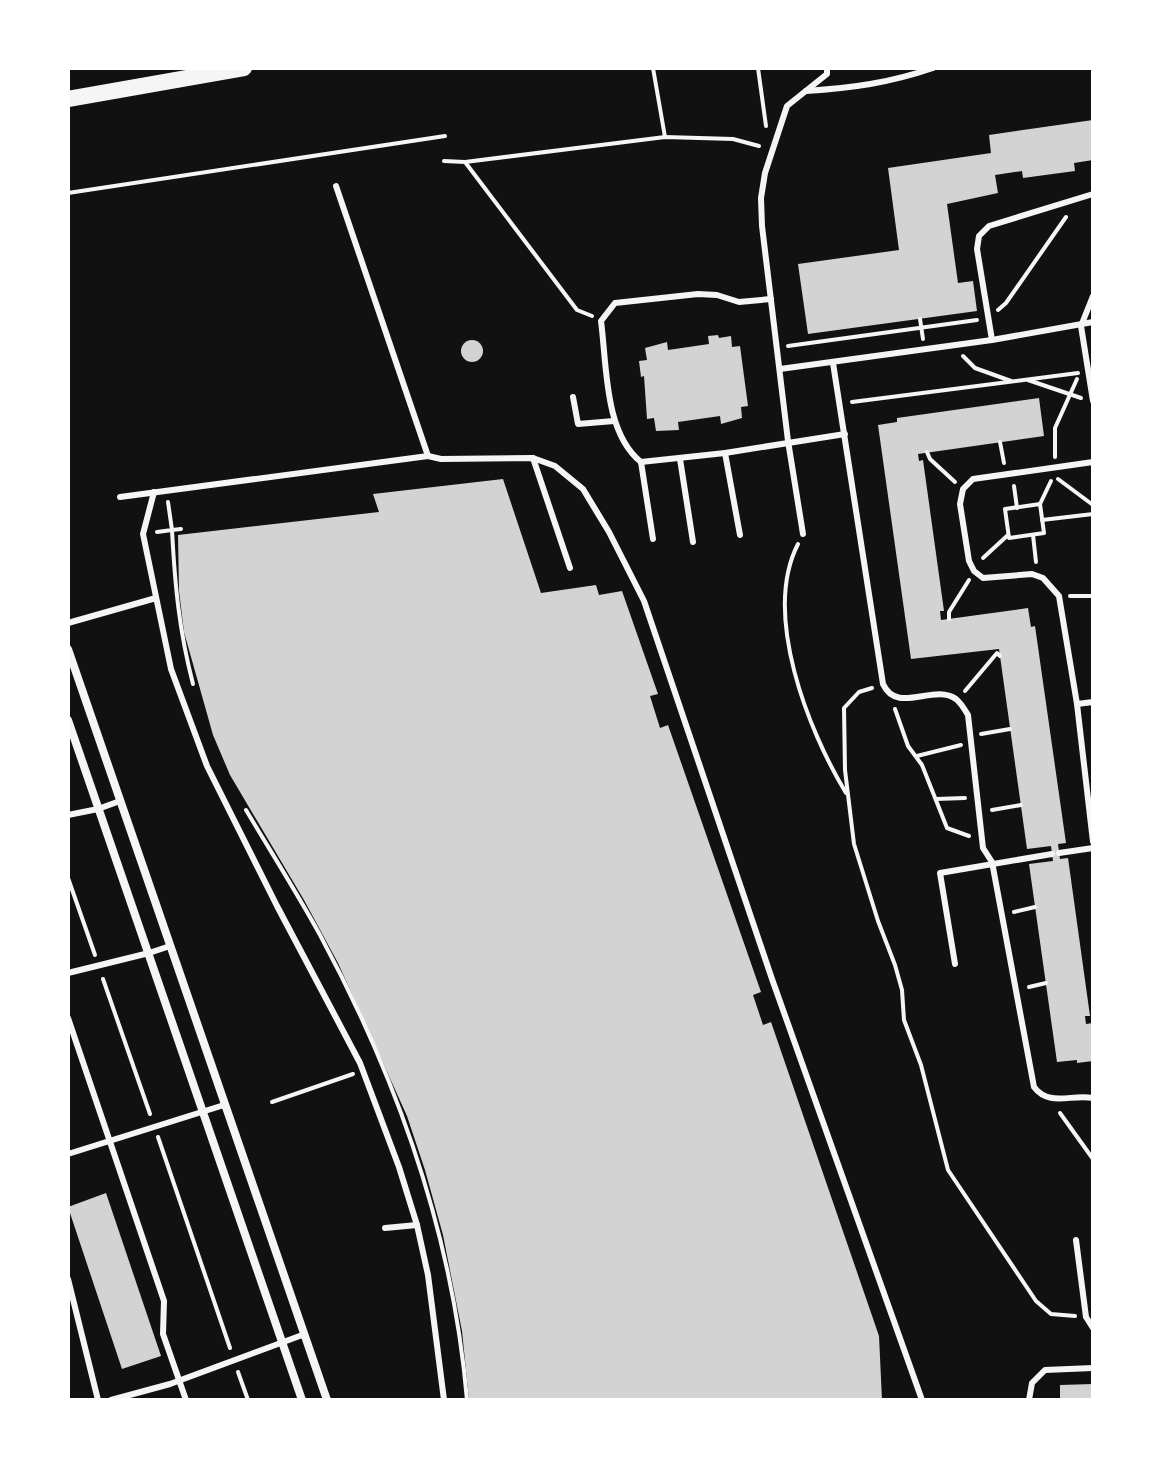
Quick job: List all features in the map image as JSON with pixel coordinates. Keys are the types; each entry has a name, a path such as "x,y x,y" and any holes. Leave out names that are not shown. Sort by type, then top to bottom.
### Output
{"main road":[{"path":"68,99 244,68"}],"street":[{"path":"68,649 327,1400"},
{"path":"68,720 302,1400"}],"lane":[{"path":"803,534 788,441 761,198 772,149 787,106 827,74 827,68"},
{"path":"806,91 863,87 898,80 933,68"},
{"path":"336,186 428,456"},
{"path":"992,340 977,249 979,236 989,226 1093,194"},
{"path":"653,539 641,462 623,443 614,421 601,321 615,303 698,294 717,295 739,302 771,299"},
{"path":"1093,296 1081,326 1084,372 1093,401"},
{"path":"780,369 992,340 1093,322"},
{"path":"833,363 883,684 887,692 896,698 947,695 958,700 968,715 983,848 992,862 1034,1087 1048,1099 1093,1098"},
{"path":"573,397 578,424 614,421"},
{"path":"641,462 725,453 845,434"},
{"path":"725,453 740,535"},
{"path":"120,497 428,456 441,459 533,458 555,466 583,489 644,601 772,979 922,1400"},
{"path":"533,458 570,568"},
{"path":"680,459 693,542"},
{"path":"955,964 940,873 1093,845 1077,704 1059,596 1054,588 1032,574 983,578 973,569 960,504 963,489 973,479 1093,462"},
{"path":"154,492 143,534 171,669 202,752 277,906 360,1063 399,1167 417,1225 434,1312 444,1400"},
{"path":"68,623 156,598"},
{"path":"1077,704 1093,702"},
{"path":"68,815 120,801"},
{"path":"68,973 170,946"},
{"path":"68,1018 164,1301 163,1334 186,1400"},
{"path":"68,1154 224,1105"},
{"path":"385,1228 417,1225"},
{"path":"1076,1240 1086,1317 1093,1328"},
{"path":"68,1279 98,1400"},
{"path":"111,1400 180,1380 305,1334"},
{"path":"1029,1400 1032,1383 1045,1370 1093,1368"}],"path":[{"path":"653,68 665,137"},
{"path":"444,161 465,162 665,137 733,139 772,149 758,68"},
{"path":"68,193 445,136"},
{"path":"465,162 577,310 601,321"},
{"path":"777,347 988,319 1006,303 1057,232 1075,200"},
{"path":"952,346 975,368 1012,381"},
{"path":"840,404 1084,372"},
{"path":"1055,467 1055,428 1069,394 1084,372"},
{"path":"1026,380 1069,394"},
{"path":"1000,442 1017,508"},
{"path":"927,452 930,459 963,489"},
{"path":"1040,504 1005,509 1009,538 1044,533 1040,504 1053,476 1093,505"},
{"path":"167,490 172,530"},
{"path":"1042,520 1093,514"},
{"path":"803,534 786,573 784,608 788,643 796,679 829,765 847,795"},
{"path":"949,619 949,612 973,569 1008,535"},
{"path":"1033,535 1038,577"},
{"path":"1059,596 1093,596"},
{"path":"958,700 997,653 1000,656"},
{"path":"883,684 859,692 844,708 847,795 854,844 895,965 902,990 904,1020 921,1065 948,1170 1036,1301 1051,1314 1086,1317"},
{"path":"896,698 895,709 902,732 917,756 947,828 982,840"},
{"path":"917,756 1010,729"},
{"path":"936,799 977,797"},
{"path":"979,812 1021,805"},
{"path":"1001,914 1035,907"},
{"path":"272,1102 353,1073"},
{"path":"1048,1099 1093,1159"}],"building":[{"path":"1093,120 1093,160 1074,163 1075,171 1023,178 1022,171 995,175 998,193 947,204 958,283 973,281 977,311 808,334 798,264 899,250 888,168 991,153 989,135"},
{"path":"718,335 719,338 731,336 732,347 740,346 748,406 741,407 742,418 721,424 720,416 678,422 679,430 656,431 654,418 647,419 644,376 641,377 639,361 647,360 645,348 667,342 668,350 709,344 708,336"},
{"path":"472,340 480,343 483,351 480,359 472,362 464,359 461,351 464,343"},
{"path":"1039,398 1044,436 918,454 919,461 923,460 944,611 940,611 941,620 1028,608 1031,627 1035,626 1066,843 1058,844 1060,859 1068,858 1090,1016 1085,1016 1086,1024 1093,1023 1093,1061 1077,1063 1077,1060 1057,1062 1029,864 1053,861 1051,846 1027,849 999,649 911,659 878,425 897,422 897,418"},
{"path":"503,479 541,593 596,585 599,595 622,591 658,694 650,696 660,728 668,725 761,992 753,995 763,1025 771,1022 879,1336 882,1400 469,1400 462,1331 443,1235 407,1116 338,963 230,775 213,735 184,632 179,591 178,535 379,512 373,494"},
{"path":"106,1193 161,1356 122,1369 68,1207"},
{"path":"1093,1384 1093,1400 1060,1400 1060,1385"}]}
